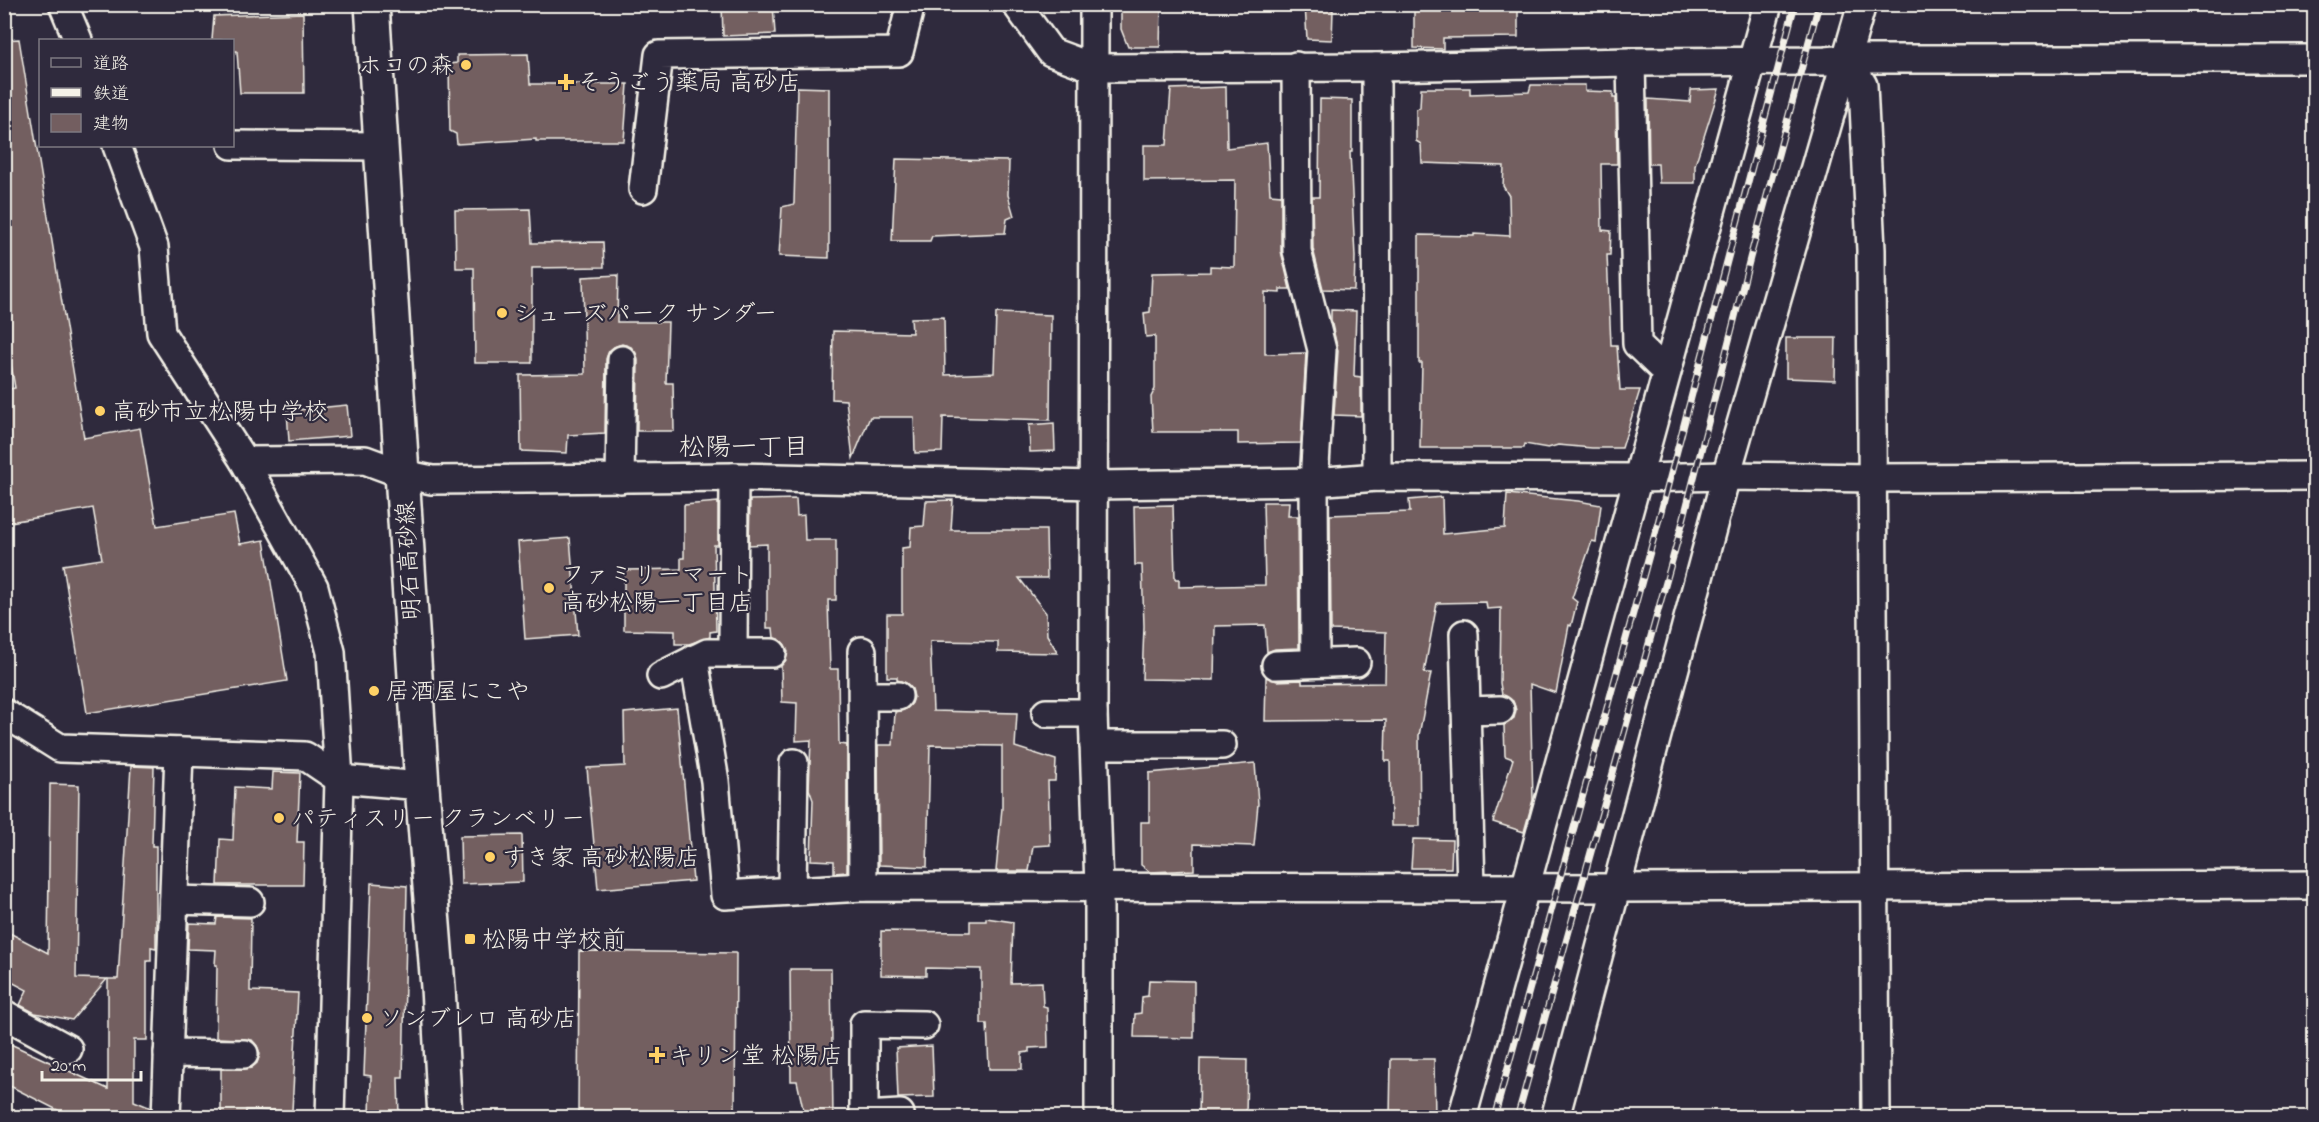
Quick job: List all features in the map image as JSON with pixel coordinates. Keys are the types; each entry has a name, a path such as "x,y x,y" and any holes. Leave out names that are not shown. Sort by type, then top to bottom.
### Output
{"main road":[{"name":"明石高砂線","path":"372,4 445,1118"}],"street":[{"path":"63,4 78,39"},
{"path":"643,189 659,55 899,52 911,4"},
{"path":"1016,4 1051,52 1094,68 1376,67 1752,60 1826,61 1847,58 2314,59"},
{"path":"1095,4 1093,713 1099,887 1099,1118"},
{"path":"1462,1118 1768,4"},
{"path":"1554,1118 1726,476 1862,4"},
{"path":"1847,58 1863,85 1871,250 1876,1118"},
{"path":"1631,62 1637,344 1666,372"},
{"path":"1296,66 1298,251 1322,350 1314,482 1315,663"},
{"path":"1376,67 1377,477"},
{"path":"234,145 382,146"},
{"path":"117,147 154,248 161,333 244,461 314,587 331,652 339,779 330,1118"},
{"path":"620,479 622,360"},
{"path":"244,461 365,460 403,474 432,480 734,477 1094,485 1314,482 1377,477 2314,476"},
{"path":"734,477 734,653"},
{"path":"1464,634 1471,887"},
{"path":"862,651 863,887"},
{"path":"661,676 707,653 772,653"},
{"path":"694,659 715,781 725,895 863,887 1616,888 2314,885"},
{"path":"1276,665 1356,662"},
{"path":"863,696 898,696"},
{"path":"1466,711 1500,711"},
{"path":"4,713 60,748 305,756 339,779 422,786"},
{"path":"1046,713 1093,713"},
{"path":"1094,745 1222,745"},
{"path":"166,1118 179,752"},
{"path":"792,890 794,763"},
{"path":"174,900 250,902"},
{"path":"4,1014 68,1049"},
{"path":"900,1114 864,1117 864,1024 924,1025"},
{"path":"168,1053 244,1054"}],"building":[{"path":"722,4 773,4 775,34 723,36"},
{"path":"1121,4 1161,4 1160,47 1128,47 1121,29"},
{"path":"1305,4 1333,10 1332,40 1307,39"},
{"path":"1414,4 1518,4 1518,37 1443,38 1443,49 1414,48"},
{"path":"303,13 304,93 240,93 234,39 212,39 214,16"},
{"path":"19,39 84,438 140,428 157,526 234,514 240,544 264,540 287,681 87,713 63,565 102,559 93,508 4,523 4,390 15,388 4,323 4,40"},
{"path":"528,54 530,84 628,84 624,141 536,141 536,139 457,144 456,134 450,131 449,64 457,63 457,55"},
{"path":"1531,85 1585,85 1585,91 1613,92 1613,98 1616,98 1617,164 1601,164 1602,230 1611,231 1610,255 1607,255 1611,345 1617,345 1620,390 1640,390 1622,448 1558,445 1548,448 1525,444 1524,448 1420,448 1422,363 1419,363 1419,235 1510,236 1509,196 1503,186 1504,166 1422,163 1421,144 1416,141 1416,109 1420,108 1421,88 1470,88 1470,94 1529,92"},
{"path":"797,87 829,88 829,258 779,256 782,207 794,204"},
{"path":"1226,87 1227,148 1267,143 1270,194 1281,195 1281,251 1290,289 1280,289 1280,293 1265,292 1265,354 1306,353 1301,443 1238,444 1238,432 1153,432 1151,397 1155,389 1155,336 1146,337 1144,313 1150,312 1152,273 1210,272 1210,266 1234,267 1235,180 1144,181 1144,145 1167,145 1171,89"},
{"path":"1719,89 1695,165 1695,183 1659,183 1658,164 1649,164 1648,99 1690,102 1691,90"},
{"path":"1320,99 1352,100 1352,152 1350,152 1355,257 1354,290 1323,289 1313,249 1312,197 1319,197"},
{"path":"896,159 1009,161 1008,195 1014,216 1007,219 1005,233 932,236 930,241 892,241"},
{"path":"530,209 532,243 603,242 604,267 532,268 532,363 475,363 474,268 456,268 455,210"},
{"path":"618,275 617,322 668,322 666,383 673,383 674,431 637,431 638,360 631,347 622,344 609,351 606,359 605,433 568,435 567,453 521,451 520,375 585,374 583,277"},
{"path":"1331,310 1356,311 1354,376 1361,377 1361,416 1334,415 1338,351"},
{"path":"996,313 1051,315 1050,420 943,417 942,452 915,453 914,417 870,417 853,458 846,400 832,399 833,331 912,333 911,318 944,317 945,375 994,373"},
{"path":"1786,338 1836,338 1835,380 1786,378"},
{"path":"347,405 350,436 289,441 287,411"},
{"path":"1054,423 1055,451 1030,452 1029,425"},
{"path":"1507,494 1601,505 1596,542 1592,541 1572,598 1577,602 1571,626 1569,625 1556,693 1530,684 1533,800 1524,832 1493,822 1513,759 1505,756 1504,725 1514,718 1516,710 1513,701 1502,695 1500,683 1501,608 1487,609 1486,602 1437,603 1424,673 1431,673 1419,735 1420,826 1391,826 1390,761 1385,761 1386,720 1265,721 1266,677 1277,681 1302,680 1302,684 1385,683 1386,632 1331,630 1330,515 1410,512 1409,500 1442,497 1443,534 1505,528"},
{"path":"796,499 797,516 804,515 805,540 836,540 836,600 828,600 830,669 838,669 839,744 847,745 847,872 834,873 834,861 811,860 813,800 809,789 811,740 796,741 797,703 782,702 781,666 788,652 780,640 774,638 773,628 767,628 767,544 749,545 750,500"},
{"path":"953,500 951,530 1046,530 1047,578 1019,578 1046,613 1047,635 1058,653 998,652 998,642 930,641 933,711 1017,713 1015,747 1056,760 1055,781 1048,781 1050,845 1033,846 1029,871 996,871 1002,808 1002,746 930,745 927,867 879,865 878,745 893,745 895,712 906,709 914,697 912,689 906,683 897,680 897,677 887,677 887,614 902,614 902,548 910,547 911,527 924,526 926,501"},
{"path":"718,502 718,545 714,545 716,631 710,632 710,637 689,644 675,644 675,631 624,630 624,570 681,569 681,558 684,558 684,505"},
{"path":"1263,502 1289,502 1288,516 1298,516 1299,648 1275,649 1267,652 1265,625 1215,626 1214,680 1142,679 1144,626 1142,565 1135,565 1134,506 1173,505 1175,579 1179,579 1179,587 1265,585"},
{"path":"570,538 578,635 525,639 518,542"},
{"path":"677,708 693,881 598,889 587,768 625,766 624,713"},
{"path":"1255,763 1258,804 1254,846 1194,844 1194,870 1150,872 1141,865 1141,822 1149,822 1149,773"},
{"path":"131,766 154,767 152,846 156,846 156,948 151,947 151,961 147,961 147,1040 134,1040 134,1101 151,1108 150,1118 73,1118 4,1083 4,1041 108,1089 108,979 118,979"},
{"path":"273,772 300,773 297,842 304,842 303,885 218,885 220,839 233,840 235,787 272,789"},
{"path":"50,784 79,785 76,978 107,979 72,1020 35,1013 20,1005 27,990 4,978 4,930 48,953"},
{"path":"522,835 523,882 461,884 460,836"},
{"path":"1413,839 1452,840 1451,868 1411,868"},
{"path":"371,883 407,886 403,1078 398,1078 399,1118 370,1118 371,1076 364,1075"},
{"path":"217,917 251,918 250,991 298,993 292,1111 246,1110 246,1117 221,1116 221,1069 251,1068 257,1063 260,1054 252,1040 216,1038 216,950 188,949 189,923 216,924"},
{"path":"986,918 1013,922 1011,983 1042,982 1043,1006 1047,1007 1048,1047 1029,1048 1029,1052 1022,1053 1022,1069 989,1069 987,1024 981,1024 981,969 926,968 926,976 881,975 881,931 970,932 970,921 986,921"},
{"path":"579,951 736,953 735,1118 578,1118"},
{"path":"790,969 831,969 833,1118 805,1118 797,1081 791,1081"},
{"path":"1149,980 1194,981 1194,1038 1134,1037 1135,1014 1141,1013 1142,997 1148,996"},
{"path":"932,1046 934,1097 898,1098 896,1048"},
{"path":"1200,1059 1247,1060 1246,1118 1199,1118"},
{"path":"1391,1059 1434,1059 1435,1118 1390,1118"}],"railway":[{"path":"1494,1118 1659,519 1795,4"},
{"path":"1517,1118 1683,521 1750,258 1819,4"}],"place":[{"name":"ホコの森","path":"466,65"},
{"name":"そうごう薬局 高砂店","path":"566,82"},
{"name":"シューズパーク サンダー","path":"502,313"},
{"name":"高砂市立松陽中学校","path":"100,411"},
{"name":"ファミリーマート 高砂松陽一丁目店","path":"549,588"},
{"name":"居酒屋にこや","path":"374,691"},
{"name":"パティスリー クランベリー","path":"279,818"},
{"name":"すき家 高砂松陽店","path":"490,857"},
{"name":"松陽中学校前","path":"470,939"},
{"name":"ソンブレロ 高砂店","path":"367,1018"},
{"name":"キリン堂 松陽店","path":"657,1055"}],"district":[{"name":"松陽一丁目","path":"744,446"}]}
